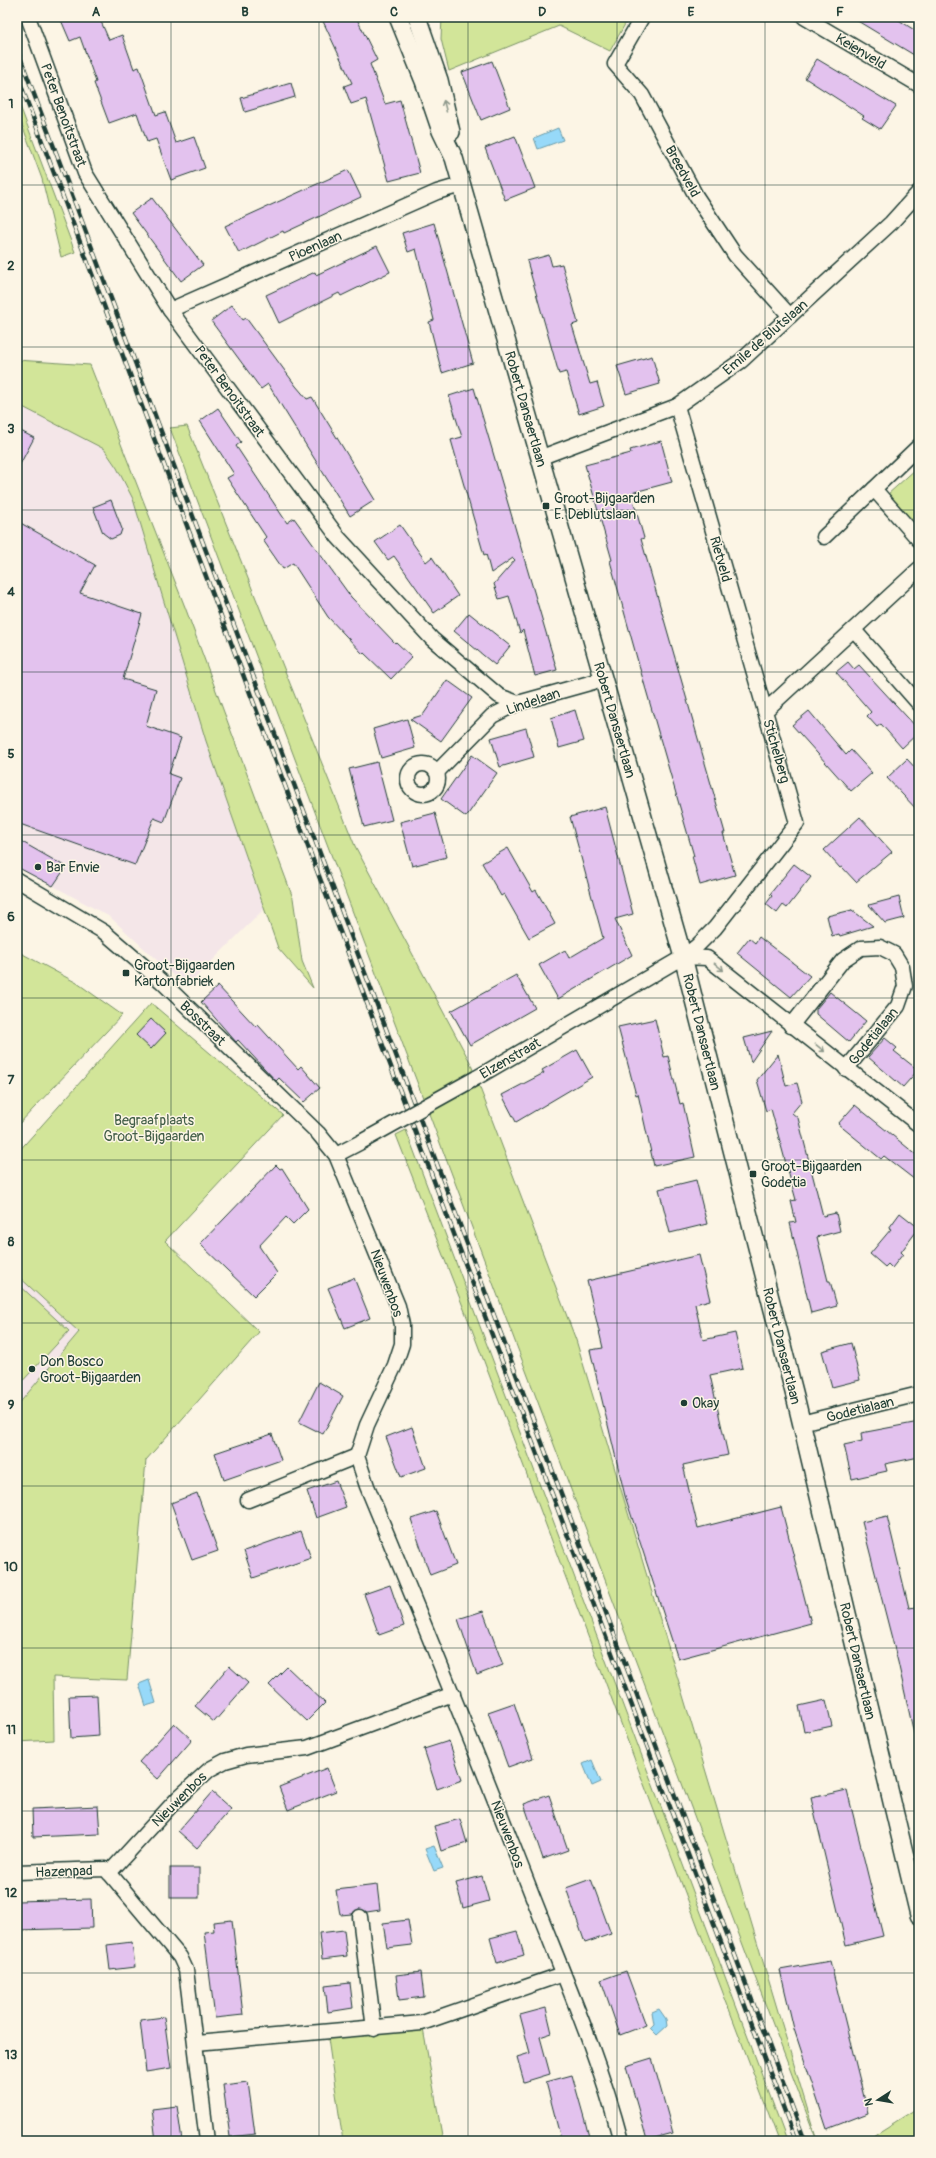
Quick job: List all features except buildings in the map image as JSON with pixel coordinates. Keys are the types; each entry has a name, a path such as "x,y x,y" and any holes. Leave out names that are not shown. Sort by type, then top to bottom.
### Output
{"street":[{"name":"Peter Benoitstraat","path":"28,17 85,173 170,310 338,537 432,639 499,696 518,703"},
{"name":"Robert Dansaertlaan","path":"398,17 424,81 441,132 454,158 683,957 801,1423 919,1915"},
{"name":"Robert Dansaertlaan","path":"417,17 439,80 451,129 454,158"},
{"name":"Breedveld","path":"642,17 615,64 642,95 696,196 735,254 790,316"},
{"name":"Keienveld","path":"804,17 919,85"},
{"name":"Pioenlaan","path":"170,310 437,192 462,185"},
{"name":"Emile de Blutslaan","path":"539,458 677,406 741,361 891,223 919,192"},
{"name":"Rietveld","path":"677,406 766,711"},
{"path":"824,537 874,489 917,452"},
{"path":"874,489 919,540"},
{"name":"Stichelberg","path":"683,957 715,928 797,823 766,711 919,569"},
{"path":"854,630 919,704"},
{"name":"Lindelaan","path":"437,772 492,716 518,703 604,679"},
{"name":"Bosstraat","path":"17,880 104,932 161,981 318,1133 336,1155"},
{"name":"Godetialaan","path":"791,1026 843,960 861,948 880,947 894,954 902,967 906,986 898,1006 846,1069"},
{"name":"Godetialaan","path":"683,957 707,958 846,1069 917,1120"},
{"name":"Elzenstraat","path":"336,1155 476,1078 683,957"},
{"name":"Nieuwenbos","path":"336,1155 398,1306 402,1325 402,1344 395,1365 367,1425 357,1456 367,1486 453,1694 563,1974 612,2105 621,2141"},
{"name":"Godetialaan","path":"801,1423 919,1394"},
{"path":"248,1500 357,1456"},
{"name":"Nieuwenbos","path":"109,1873 178,1798 210,1769 225,1761 246,1755 307,1748 453,1694"},
{"name":"Hazenpad","path":"17,1872 106,1870 109,1873"},
{"path":"109,1873 180,1957 186,1970 207,2141"},
{"path":"360,1917 374,2029"},
{"path":"196,2043 374,2029 422,2023 563,1974"}],"shaded area":[{"path":"17,404 104,449 117,468 133,499 206,741 264,909 186,987 110,917 17,866"},
{"name":"Don Bosco Groot-Bijgaarden","path":"17,1275 79,1332 17,1406"}],"green space":[{"path":"442,17 629,17 610,51 559,26 449,71 441,39"},
{"path":"17,98 75,252 61,257 42,179 17,111"},
{"path":"17,360 90,365 185,607 293,898 302,961 313,988 278,948 206,741 133,499 117,468 104,449 17,404"},
{"path":"187,426 355,846 470,1062 576,1340 817,2141 170,428"},
{"path":"917,468 919,471 919,531 887,495"},
{"path":"17,951 77,983 122,1015 17,1126"},
{"name":"Begraafplaats Groot-Bijgaarden","path":"151,1003 283,1115 165,1241 259,1332 146,1460 127,1680 53,1677 54,1740 17,1742 17,1406 79,1332 17,1275 17,1153"},
{"path":"406,1130 787,2141 779,2141 471,1327 396,1135"},
{"name":"Don Bosco Groot-Bijgaarden","path":"17,1283 69,1331 17,1387"},
{"path":"422,2023 443,2141 343,2141 327,2032"},
{"path":"919,2107 919,2141 865,2141"}],"water":[{"path":"558,128 563,140 538,149 534,138"},
{"path":"149,1680 156,1703 146,1706 139,1684"},
{"path":"592,1760 601,1782 592,1786 583,1764"},
{"path":"434,1846 443,1868 434,1871 425,1849"},
{"path":"659,2009 666,2019 667,2026 657,2035 650,2028 654,2024 652,2012"}],"railway":[{"path":"17,49 805,2141"},
{"path":"17,75 796,2141"}],"place":[{"name":"Groot-Bijgaarden E. Deblutslaan","path":"546,506"},
{"name":"Bar Envie","path":"38,867"},
{"name":"Groot-Bijgaarden Kartonfabriek","path":"126,973"},
{"name":"Groot-Bijgaarden Godetia","path":"753,1174"},
{"name":"Don Bosco Groot-Bijgaarden","path":"32,1369"},
{"name":"Okay","path":"684,1403"}]}
